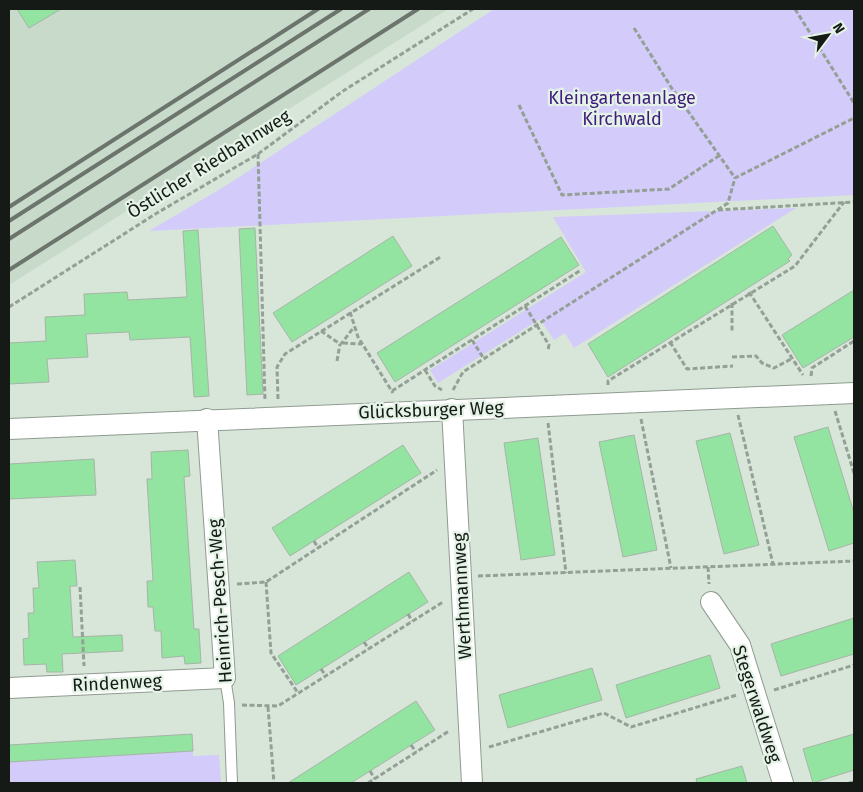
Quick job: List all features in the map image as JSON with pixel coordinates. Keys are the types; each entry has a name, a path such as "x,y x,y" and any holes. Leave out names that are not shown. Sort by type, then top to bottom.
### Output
{"street":[{"name":"Glücksburger Weg","path":"9,429 272,416 733,398 811,386 830,394 854,393"},
{"name":"Werthmannweg","path":"452,409 472,783"},
{"name":"Heinrich-Pesch-Weg","path":"207,419 224,678"},
{"name":"Stegerwaldweg","path":"711,602 740,645 783,783"},
{"name":"Rindenweg","path":"9,688 224,678"}],"lane":[{"name":"Heinrich-Pesch-Weg","path":"224,678 229,703 232,783"}],"path":[{"name":"Östlicher Riedbahnweg","path":"9,307 157,213 258,154 343,91 473,9"},
{"path":"795,9 854,103"},
{"path":"634,28 671,88 735,178"},
{"path":"519,105 562,195 669,189 720,155"},
{"path":"420,366 435,386 450,395 463,372 728,203 735,178 854,118"},
{"path":"258,154 272,416"},
{"path":"608,403 608,381 636,361 670,342 683,331 749,292 769,277 795,266 844,202"},
{"path":"717,210 854,202"},
{"path":"272,416 277,367 280,359 321,330 442,256"},
{"path":"392,391 581,270"},
{"path":"556,280 559,284"},
{"path":"388,281 392,287"},
{"path":"749,292 791,359 811,386"},
{"path":"730,303 732,331"},
{"path":"349,306 352,311 354,327 362,344 392,391 397,412"},
{"path":"525,306 548,345 548,350"},
{"path":"510,309 513,314"},
{"path":"337,361 341,344 354,327"},
{"path":"321,330 341,344 362,344"},
{"path":"310,331 313,336"},
{"path":"464,338 468,343"},
{"path":"472,340 484,359"},
{"path":"811,386 812,368 832,353 854,341"},
{"path":"670,342 686,369 733,366"},
{"path":"732,357 756,356 762,363 774,368 791,359"},
{"path":"830,394 854,473"},
{"path":"733,398 773,564"},
{"path":"638,402 671,568"},
{"path":"546,405 566,572"},
{"path":"219,585 266,582 455,458"},
{"path":"401,486 405,491"},
{"path":"356,514 360,520"},
{"path":"314,541 318,548"},
{"path":"229,703 268,707 278,706 412,621 461,584 566,572 854,561"},
{"path":"266,582 271,653 298,694"},
{"path":"80,587 85,684"},
{"path":"408,614 412,621"},
{"path":"364,642 369,649"},
{"path":"470,752 604,713 631,727 854,665"},
{"path":"321,669 326,676"},
{"path":"268,707 274,783"},
{"path":"368,783 468,720"},
{"path":"411,745 416,752"},
{"path":"370,771 375,779"},
{"path":"849,783 854,782"}],"shaded area":[{"path":"9,9 448,9 9,285"}],"green space":[{"name":"Kleingartenanlage Kirchwald","path":"494,9 854,9 854,195 149,231 227,185"},
{"path":"796,208 574,348 565,333 554,340 540,319 438,383 430,370 586,272 553,217"},
{"path":"193,751 193,756 219,755 221,783 9,783 9,762"}],"building":[{"path":"17,9 61,9 29,28"},
{"path":"773,226 792,255 788,259 790,261 608,377 588,344"},
{"path":"255,228 263,394 247,395 239,229"},
{"path":"198,230 209,396 194,397 190,337 130,340 129,332 86,334 88,357 47,359 49,382 9,384 9,343 46,341 45,317 85,315 84,294 127,292 128,300 187,297 183,231"},
{"path":"393,236 412,266 292,342 273,313"},
{"path":"561,237 579,265 395,382 377,353"},
{"path":"854,290 854,337 803,368 782,335"},
{"path":"828,427 854,513 854,543 829,551 794,437"},
{"path":"730,433 759,545 724,554 696,441"},
{"path":"634,435 657,550 623,557 599,442"},
{"path":"538,438 555,555 521,560 504,443"},
{"path":"403,445 421,473 290,556 272,528"},
{"path":"188,450 190,476 184,477 194,629 199,629 201,663 185,664 184,656 162,658 161,631 155,631 153,607 148,607 147,581 153,581 147,479 152,479 151,452"},
{"path":"94,459 96,495 9,499 9,464"},
{"path":"75,560 77,586 70,586 73,637 122,635 123,651 62,654 63,672 47,672 46,664 24,665 23,639 29,638 28,613 34,613 33,588 39,588 37,562"},
{"path":"409,572 428,602 296,685 278,656"},
{"path":"854,618 854,654 781,676 771,644"},
{"path":"710,655 720,688 626,718 616,685"},
{"path":"592,668 602,700 508,728 499,695"},
{"path":"416,701 435,730 351,783 288,783"},
{"path":"192,734 193,751 9,762 9,745"},
{"path":"854,734 854,770 813,783 803,749"},
{"path":"742,766 747,783 697,783 696,779"}],"railway":[{"path":"9,207 318,9"},
{"path":"9,221 341,9"},
{"path":"9,239 369,9"},
{"path":"9,270 418,9"}]}
